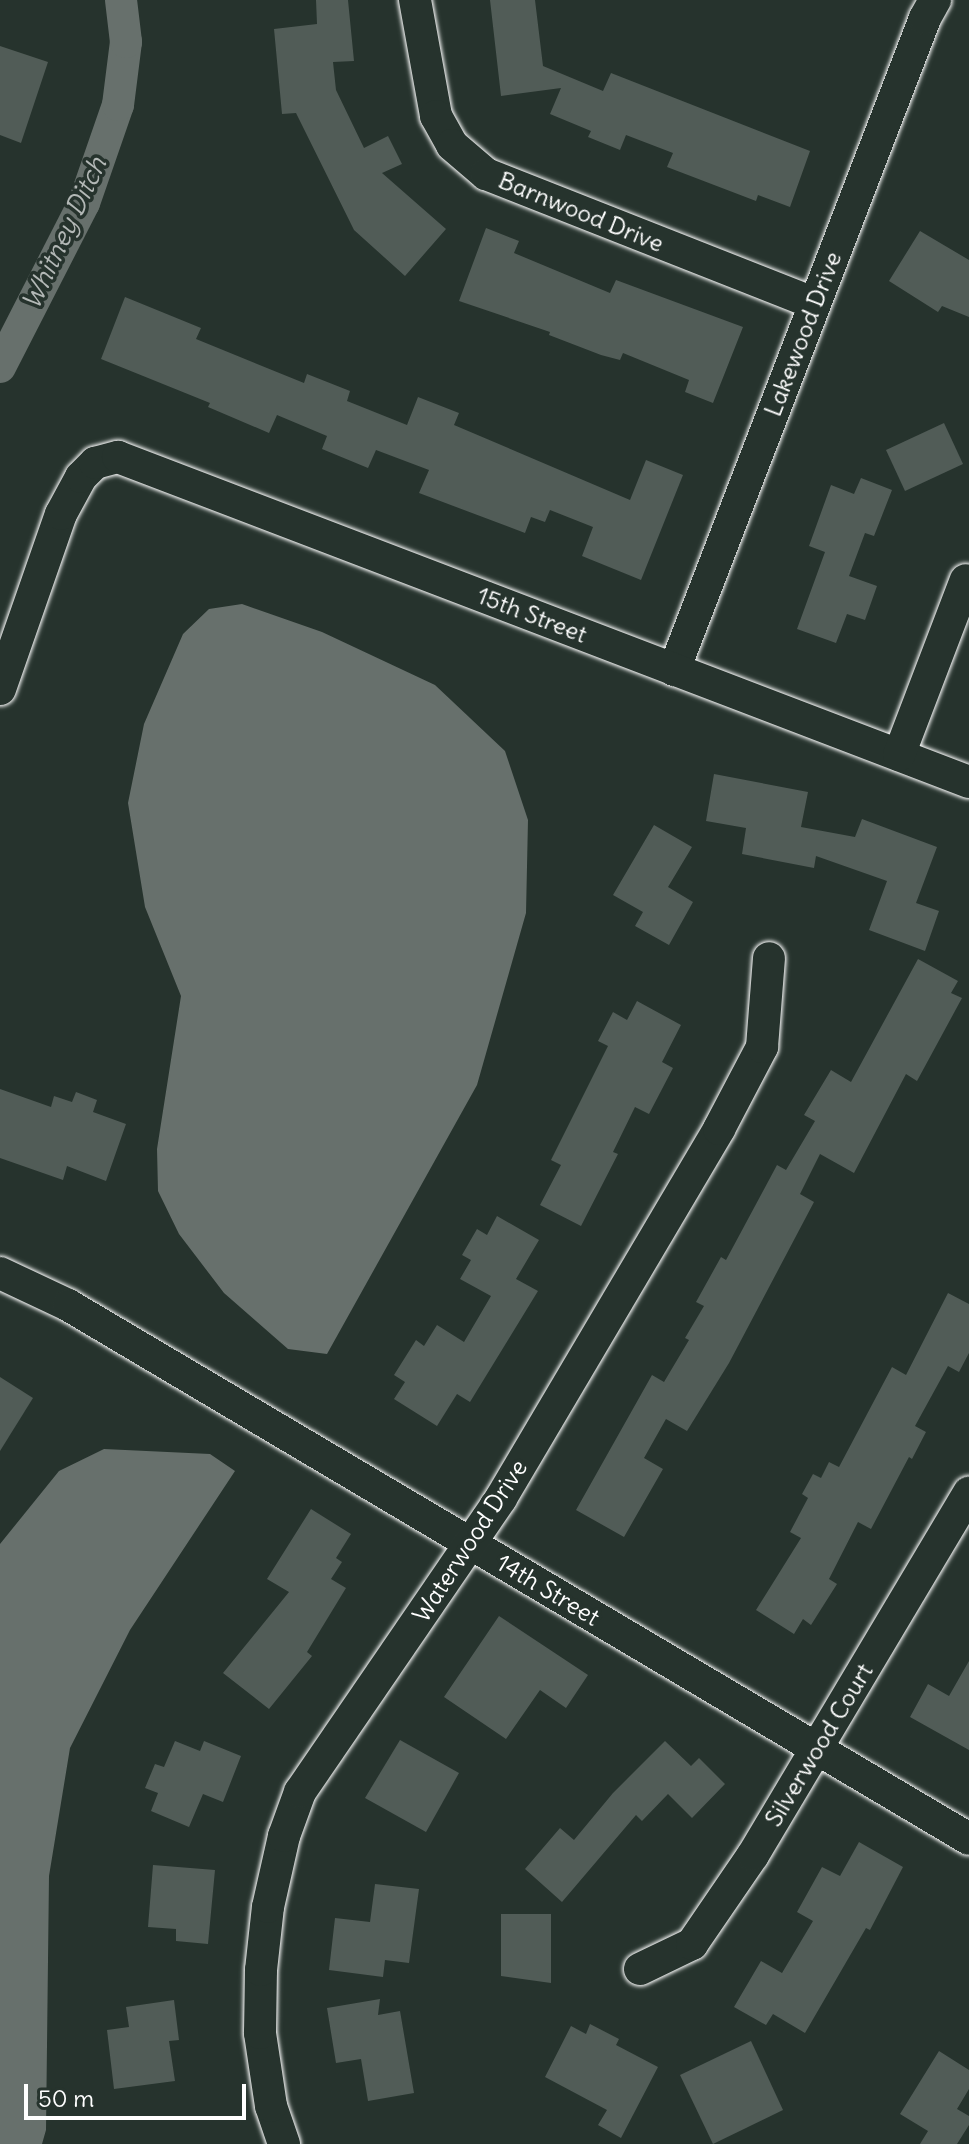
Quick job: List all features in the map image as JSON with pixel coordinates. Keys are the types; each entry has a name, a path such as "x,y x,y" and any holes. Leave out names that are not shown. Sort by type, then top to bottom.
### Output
{"street":[{"name":"Barnwood Drive","path":"415,0 436,116 452,145 486,174 814,303"},
{"name":"Lakewood Drive","path":"674,670 925,18 935,0"},
{"name":"15th Street","path":"0,689 61,514 81,477 95,463 118,457 130,459 969,782"},
{"path":"899,755 966,580"},
{"name":"Waterwood Drive","path":"284,2144 271,2106 260,2033 261,1970 268,1907 284,1836 300,1792 335,1736 471,1544 719,1129 762,1047 769,958"},
{"name":"14th Street","path":"0,1273 68,1305 969,1839"},
{"name":"Silverwood Court","path":"640,1969 692,1944 753,1855 969,1493"}],"shaded area":[{"path":"242,604 322,632 435,685 505,751 528,820 526,913 477,1085 327,1354 288,1349 224,1293 179,1234 158,1191 157,1149 181,996 145,907 128,803 144,724 183,634 209,609"},
{"path":"104,1449 210,1454 235,1471 130,1630 70,1748 49,1876 46,2130 42,2144 0,2144 0,1544 59,1471"}],"building":[{"path":"316,0 348,0 354,61 333,62 336,90 364,148 388,136 402,164 382,173 446,229 405,276 354,230 296,113 282,114 274,29 317,24"},
{"path":"490,0 535,0 543,66 603,91 611,73 810,151 790,207 758,195 756,201 667,167 673,153 626,135 620,150 588,137 591,131 550,114 561,88 501,96"},
{"path":"0,46 48,62 21,143 0,135"},
{"path":"486,228 519,241 514,253 610,293 616,280 743,327 713,403 685,392 689,380 623,353 620,360 601,355 549,335 550,332 459,301"},
{"path":"920,231 969,260 969,317 942,306 938,312 889,281"},
{"path":"125,297 201,328 196,339 304,383 307,374 350,391 347,401 407,425 418,397 459,413 454,425 630,500 646,460 683,475 641,580 582,556 593,527 550,510 545,522 531,517 525,533 419,493 429,470 376,450 368,468 322,449 327,436 277,415 269,433 208,407 210,403 101,359"},
{"path":"944,423 963,464 905,491 886,450"},
{"path":"861,478 892,490 874,536 865,533 849,576 877,586 865,620 847,614 836,643 797,629 825,552 809,546 831,485 854,494"},
{"path":"714,774 808,792 801,827 855,837 862,819 937,847 916,903 939,911 925,951 869,930 887,881 816,856 814,868 742,854 746,828 706,821"},
{"path":"654,825 692,847 668,887 693,902 669,945 635,926 643,912 613,895"},
{"path":"918,959 958,981 951,993 962,998 917,1081 906,1074 854,1173 820,1154 800,1194 814,1202 729,1363 687,1431 666,1419 644,1458 663,1469 624,1537 576,1510 652,1375 664,1382 689,1340 685,1338 704,1306 696,1302 721,1257 726,1260 777,1165 786,1170 815,1121 804,1115 831,1070 851,1082"},
{"path":"637,1001 681,1025 662,1062 673,1068 649,1114 635,1107 613,1152 618,1154 581,1226 540,1205 561,1165 551,1160 608,1046 598,1041 613,1012 627,1020"},
{"path":"0,1089 51,1107 54,1096 72,1102 76,1092 97,1100 93,1112 126,1124 106,1181 67,1166 63,1180 0,1158"},
{"path":"497,1216 539,1240 516,1279 538,1291 470,1402 457,1394 437,1426 394,1399 405,1382 394,1375 416,1340 424,1346 437,1325 464,1342 491,1296 460,1279 471,1260 462,1255 477,1229 487,1235"},
{"path":"948,1293 969,1304 969,1353 959,1372 948,1366 915,1426 926,1432 912,1459 909,1457 871,1529 858,1522 829,1579 837,1584 811,1625 803,1619 794,1634 756,1610 801,1538 790,1532 808,1498 802,1494 813,1474 821,1478 829,1462 839,1467 892,1367 906,1375"},
{"path":"0,1377 33,1398 0,1451"},
{"path":"311,1509 351,1534 336,1558 342,1562 331,1579 346,1588 307,1652 312,1656 269,1709 223,1673 289,1592 267,1579"},
{"path":"499,1616 588,1675 566,1708 540,1690 506,1739 444,1697"},
{"path":"969,1661 969,1750 910,1717 928,1684 949,1696"},
{"path":"400,1740 459,1773 426,1832 365,1798"},
{"path":"175,1741 200,1751 204,1741 241,1756 223,1802 203,1794 189,1827 151,1811 158,1793 145,1788 155,1764 164,1767"},
{"path":"665,1741 691,1766 699,1758 725,1784 692,1818 668,1794 642,1821 636,1815 562,1902 525,1869 560,1828 574,1840 613,1793"},
{"path":"859,1842 903,1867 870,1930 866,1928 805,2033 773,2014 766,2025 734,2007 761,1961 782,1973 813,1921 797,1912 822,1867 840,1876"},
{"path":"153,1865 215,1870 208,1944 176,1941 176,1929 148,1927"},
{"path":"375,1884 419,1889 409,1963 385,1960 383,1977 329,1970 335,1918 370,1922"},
{"path":"501,1914 551,1914 551,1983 501,1976"},
{"path":"380,1999 378,2015 400,2011 414,2093 368,2101 361,2059 336,2063 327,2008"},
{"path":"174,2000 179,2040 169,2041 175,2081 114,2089 107,2030 129,2027 126,2007"},
{"path":"590,2024 619,2039 616,2045 658,2067 621,2138 598,2125 607,2110 545,2077 571,2026 586,2034"},
{"path":"751,2041 783,2110 713,2144 680,2075"},
{"path":"939,2051 969,2070 969,2089 957,2109 969,2116 969,2125 957,2144 920,2144 928,2131 900,2114"}],"waterway":[{"name":"Whitney Ditch","path":"0,367 84,203 118,105 126,42 121,0"}]}
